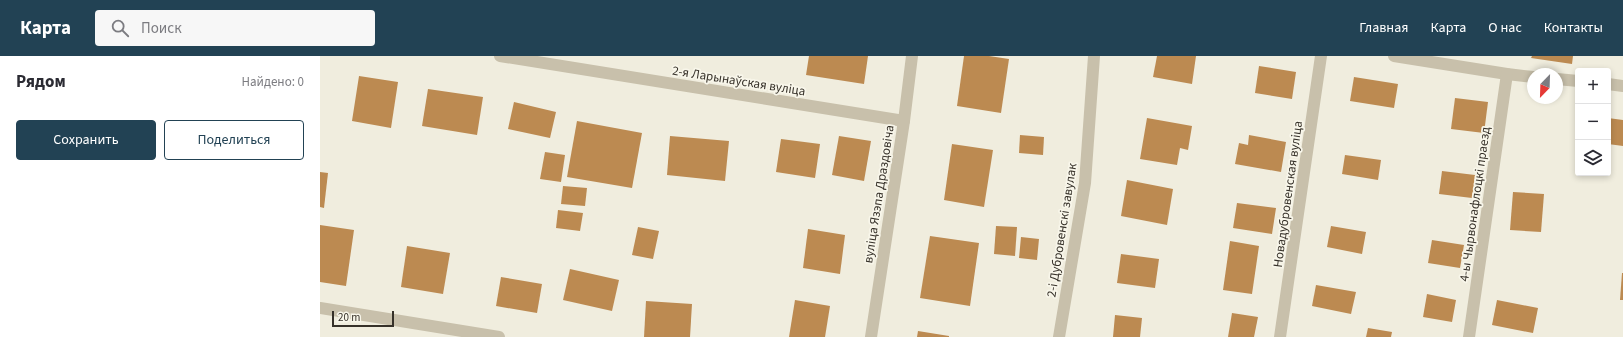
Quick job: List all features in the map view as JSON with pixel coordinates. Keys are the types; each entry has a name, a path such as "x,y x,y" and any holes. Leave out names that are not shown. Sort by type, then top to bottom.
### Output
{"street":[{"name":"2-я Ларынаўская вуліца","path":"500,56 904,121"},
{"name":"вуліца Язэпа Драздовіча","path":"870,337 904,121 912,56"},
{"name":"2-і Дубровенскі завулак","path":"1059,337 1085,183 1094,56"},
{"name":"Новадубровенская вуліца","path":"1280,337 1321,56"},
{"path":"1394,56 1527,76"},
{"name":"4-ы Чырвонафлоцкі праезд","path":"1469,337 1507,74"},
{"path":"1563,80 1575,81"},
{"path":"1611,84 1623,86"},
{"path":"320,308 500,337"}],"building":[{"path":"809,56 868,56 864,84 806,75"},
{"path":"964,56 989,56 1009,59 1001,113 957,106"},
{"path":"1157,56 1196,56 1192,84 1153,77"},
{"path":"1532,56 1573,56 1572,64 1531,58"},
{"path":"1259,66 1296,72 1292,99 1255,93"},
{"path":"359,76 398,82 391,128 352,121"},
{"path":"1354,77 1398,84 1394,108 1350,101"},
{"path":"428,89 483,97 477,135 422,126"},
{"path":"1455,98 1488,102 1484,133 1451,129"},
{"path":"514,102 556,112 550,138 508,129"},
{"path":"1147,118 1192,126 1188,150 1180,148 1177,165 1140,159"},
{"path":"1611,118 1623,120 1623,146 1611,144"},
{"path":"577,121 642,133 632,188 567,177"},
{"path":"1020,135 1044,137 1043,155 1019,153"},
{"path":"1249,135 1286,142 1281,172 1235,164 1239,143 1248,145"},
{"path":"670,136 729,141 725,181 667,175"},
{"path":"839,136 871,141 864,181 832,175"},
{"path":"781,139 820,144 815,178 776,172"},
{"path":"952,144 993,150 984,207 944,200"},
{"path":"545,152 565,155 561,182 540,179"},
{"path":"1345,155 1381,160 1378,180 1342,174"},
{"path":"1442,171 1475,175 1472,198 1439,194"},
{"path":"320,172 328,173 324,208 320,207"},
{"path":"1127,180 1173,189 1167,225 1121,216"},
{"path":"563,186 587,188 585,206 561,204"},
{"path":"1513,192 1544,194 1541,232 1510,230"},
{"path":"1237,203 1276,208 1272,234 1233,228"},
{"path":"558,210 583,213 580,231 556,228"},
{"path":"320,225 354,230 346,286 320,282"},
{"path":"996,226 1017,227 1015,256 994,254"},
{"path":"1331,226 1366,232 1362,254 1327,247"},
{"path":"638,227 659,231 653,259 632,255"},
{"path":"808,229 845,235 840,274 803,268"},
{"path":"930,236 979,243 970,306 920,298"},
{"path":"1021,237 1039,239 1037,260 1019,258"},
{"path":"1432,240 1464,245 1460,268 1428,263"},
{"path":"1230,241 1259,246 1252,294 1223,290"},
{"path":"407,246 450,253 443,294 401,287"},
{"path":"1121,254 1159,259 1155,288 1117,283"},
{"path":"570,269 619,280 612,311 563,300"},
{"path":"1622,273 1623,300 1620,300"},
{"path":"501,277 542,284 537,313 496,306"},
{"path":"1316,285 1356,292 1351,314 1312,306"},
{"path":"1427,294 1456,300 1452,322 1423,317"},
{"path":"795,300 830,306 825,337 789,337"},
{"path":"1497,300 1538,308 1533,333 1492,325"},
{"path":"646,301 692,304 690,337 644,337"},
{"path":"1232,313 1258,317 1254,337 1228,337"},
{"path":"1115,315 1142,318 1140,337 1113,337"},
{"path":"1368,328 1392,332 1391,337 1366,337"},
{"path":"918,331 949,336 949,337 917,337"}]}
